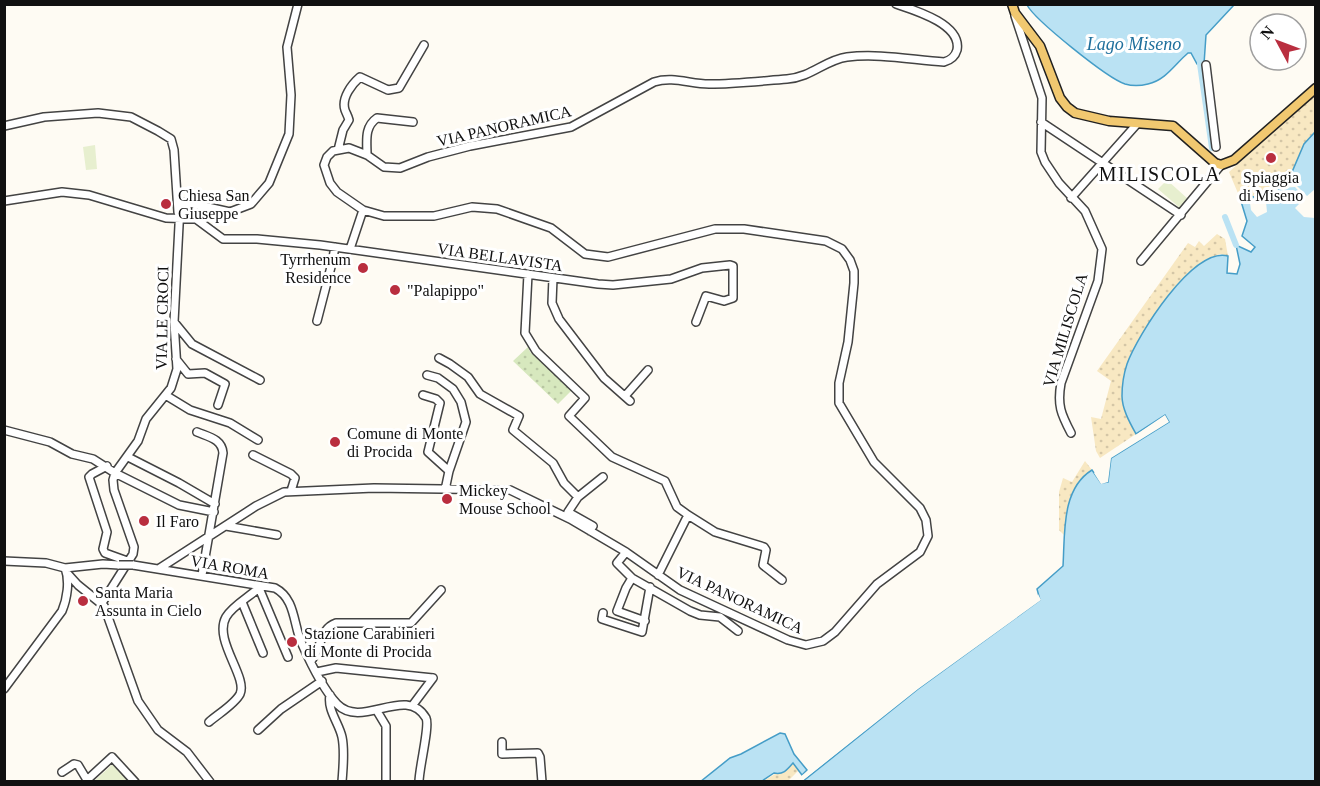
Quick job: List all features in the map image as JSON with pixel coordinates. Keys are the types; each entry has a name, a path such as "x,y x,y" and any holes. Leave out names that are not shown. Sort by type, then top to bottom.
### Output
{"main road":[{"path":"1013,9 1040,46 1060,98 1066,107 1074,113 1109,121 1173,126 1209,159 1221,165 1234,160 1316,88"}],"street":[{"path":"179,218 180,206 185,202 223,211 242,209 257,200 269,183 289,134 291,95 287,47 298,4"},
{"name":"VIA PANORAMICA","path":"160,568 256,506 284,492 374,488 510,490 626,552 680,590 788,640 806,645 823,641 835,632 877,584 920,552 928,536 926,520 920,508 873,462 839,403 839,383 848,342 854,283 854,272 850,260 842,249 834,243 811,238 744,229 715,229 627,253 599,258 577,250 551,228 497,208 472,207 434,216 384,216 363,210 337,192 327,178 324,165 327,157 338,150 349,148 368,155 384,167 400,168 428,157 470,146 571,127 654,82 664,79 712,84 790,79 808,75 846,57 866,56 944,62 955,56 958,48 957,42 940,22 896,4"},
{"name":"VIA MILISCOLA","path":"1013,9 1042,98 1041,152 1050,173 1085,211 1101,249 1098,281 1061,383 1059,395 1060,413 1071,433"},
{"path":"338,150 343,130 349,120 344,108 345,99 352,84 360,77 388,90 399,88 424,45"},
{"path":"1206,65 1216,147"},
{"name":"VIA LE CROCI","path":"4,126 44,117 98,113 131,117 171,139 174,150 179,218 174,322 177,369 167,396 146,419 138,441 115,473"},
{"path":"368,155 366,135 371,123 377,118 413,122"},
{"path":"1041,122 1180,215"},
{"path":"1071,198 1137,124"},
{"path":"1141,261 1221,165"},
{"name":"VIA BELLAVISTA","path":"4,201 62,192 88,195 165,218 196,219 223,239 257,239 335,247 613,285 671,279 702,268 733,266 735,269 733,298 724,301 705,296 696,322"},
{"path":"350,249 363,210"},
{"path":"316,321 333,263 335,247"},
{"path":"528,274 525,333 536,351 585,398 569,416 612,457 665,481 676,507 715,532 764,547 766,550 762,565 782,580"},
{"path":"553,278 552,303 559,319 604,378 627,399 648,370"},
{"path":"174,322 192,344 260,380"},
{"path":"439,358 468,377 480,394 519,416 513,430 553,463 564,483 578,497"},
{"path":"176,359 188,374 205,373 225,384 218,405"},
{"path":"427,375 438,378 453,390 461,402 466,422 445,490"},
{"path":"423,395 436,399 440,403 428,452 449,471"},
{"path":"167,396 190,410 230,423 258,440"},
{"path":"4,430 50,442 72,454 93,459 115,473 179,505 214,508"},
{"path":"198,432 219,441 223,446 222,469 202,575"},
{"path":"253,455 291,474 295,478 291,491"},
{"path":"128,457 179,483 214,508"},
{"path":"107,466 90,477 107,532 103,549 105,553 131,563"},
{"path":"102,603 131,563 134,547 114,490 115,473"},
{"path":"590,531 593,526 568,512 578,497 603,477"},
{"path":"603,613 602,619 642,632 648,586 688,515"},
{"path":"225,525 277,535"},
{"path":"626,552 617,564 632,578 690,611 700,615 720,617 738,631"},
{"name":"VIA ROMA","path":"4,561 46,563 66,571 103,564 131,563 275,588 284,593 290,605 301,643 330,696 338,705 347,711 361,713 400,705 412,706"},
{"path":"66,571 78,585 102,603 138,701 158,730 188,752 210,782"},
{"path":"4,689 62,611 66,602 66,571"},
{"path":"632,578 617,611 645,621"},
{"path":"209,722 242,691 241,681 231,659 224,632 224,620 260,587 288,657"},
{"path":"311,661 315,657 323,634 331,625 336,623 411,623 441,590"},
{"path":"242,602 263,653"},
{"path":"317,672 336,668 433,678 412,706 425,716 428,722 419,769 419,782"},
{"path":"258,730 281,710 322,681"},
{"path":"330,696 329,706 342,738 342,782"},
{"path":"377,711 386,726 386,782"},
{"path":"501,742 502,754 538,753 542,782"},
{"path":"62,772 74,764 78,765 87,780 112,757 135,782"}],"sand":[{"name":"Spiaggia di Miseno","path":"1315,94 1315,132 1304,144 1289,179 1265,202 1251,196 1240,198 1229,172"},
{"path":"1217,234 1225,239 1228,256 1220,254 1204,260 1143,332 1127,365 1122,397 1128,419 1136,434 1100,458 1096,451 1091,417 1101,419 1111,381 1097,371 1188,243 1195,247 1199,241 1204,246"},
{"path":"1085,461 1092,470 1079,483 1071,499 1065,536 1059,530 1059,492 1063,478 1072,482"},
{"path":"793,763 799,770 788,781 762,782"}],"green space":[{"path":"95,145 97,169 86,170 83,147"},
{"path":"1167,180 1188,199 1180,208 1158,189"},
{"path":"528,347 530,352 572,390 558,404 513,361"},
{"path":"114,763 132,782 93,782"}],"water":[{"name":"Lago Miseno","path":"1027,5 1234,5 1206,35 1204,64 1197,64 1191,53 1188,53 1160,79 1136,86 1125,84 1088,60 1043,23"},
{"path":"1315,132 1315,781 802,782 918,689 1040,600 1037,589 1063,566 1067,513 1070,500 1082,478 1092,470 1101,483 1108,482 1111,458 1169,422 1165,415 1136,434 1125,411 1122,396 1125,372 1142,334 1168,296 1183,278 1199,265 1214,257 1228,256 1227,273 1237,274 1240,264 1236,245 1251,252 1255,247 1242,236 1247,221 1240,198 1251,196 1265,201 1289,179 1304,144"},
{"path":"780,733 785,734 794,754 807,770 802,775 793,763 785,771 774,773 762,781 700,782 730,758"}],"pier":[{"path":"1286,177 1307,196 1315,189 1315,218 1304,217 1295,208 1305,198 1295,187 1279,188 1266,202 1267,212 1257,217 1251,210 1250,203 1261,197 1264,198"},
{"path":"1165,415 1169,422 1111,458 1108,482 1101,484 1094,473 1096,471 1102,480 1105,480 1109,456 1165,421 1164,419 1138,437 1134,436"},
{"path":"1038,594 1041,600 918,689 799,782 800,777 916,687 1033,603"}],"waterway":[{"path":"1200,64 1212,148"},
{"path":"1225,217 1236,245"}],"place":[{"name":"Spiaggia di Miseno","path":"1271,158"},
{"name":"Chiesa San Giuseppe","path":"166,204"},
{"name":"Tyrrhenum Residence","path":"363,268"},
{"name":"\"Palapippo\"","path":"395,290"},
{"name":"Comune di Monte di Procida","path":"335,442"},
{"name":"Mickey Mouse School","path":"447,499"},
{"name":"Il Faro","path":"144,521"},
{"name":"Santa Maria Assunta in Cielo","path":"83,601"},
{"name":"Stazione Carabinieri di Monte di Procida","path":"292,642"}],"district":[{"name":"MILISCOLA","path":"1160,174"}]}
